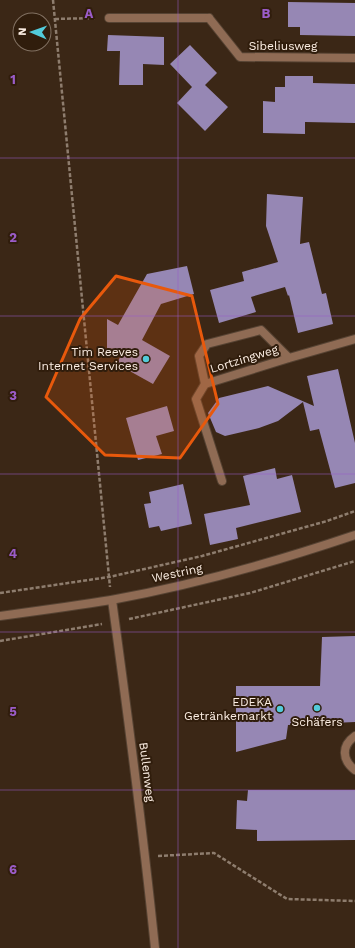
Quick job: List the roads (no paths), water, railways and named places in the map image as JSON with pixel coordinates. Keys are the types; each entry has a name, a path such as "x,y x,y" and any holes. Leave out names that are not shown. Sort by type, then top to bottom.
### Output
{"street":[{"name":"Sibeliusweg","path":"109,18 209,18 240,57 355,58"},
{"name":"Lortzingweg","path":"205,384 198,356 208,344 261,330 290,358"},
{"name":"Lortzingweg","path":"222,481 196,399 205,384 355,340"},
{"name":"Westring","path":"0,616 112,600 215,577 308,551 355,535"},
{"name":"Bullenweg","path":"112,600 146,857 155,948"},
{"path":"355,736 350,740 345,748 345,755 346,761 355,770"}],"place":[{"name":"Tim Reeves Internet Services","path":"146,359"},
{"name":"Schäfers","path":"317,708"},
{"name":"EDEKA Getränkemarkt","path":"280,709"}]}
